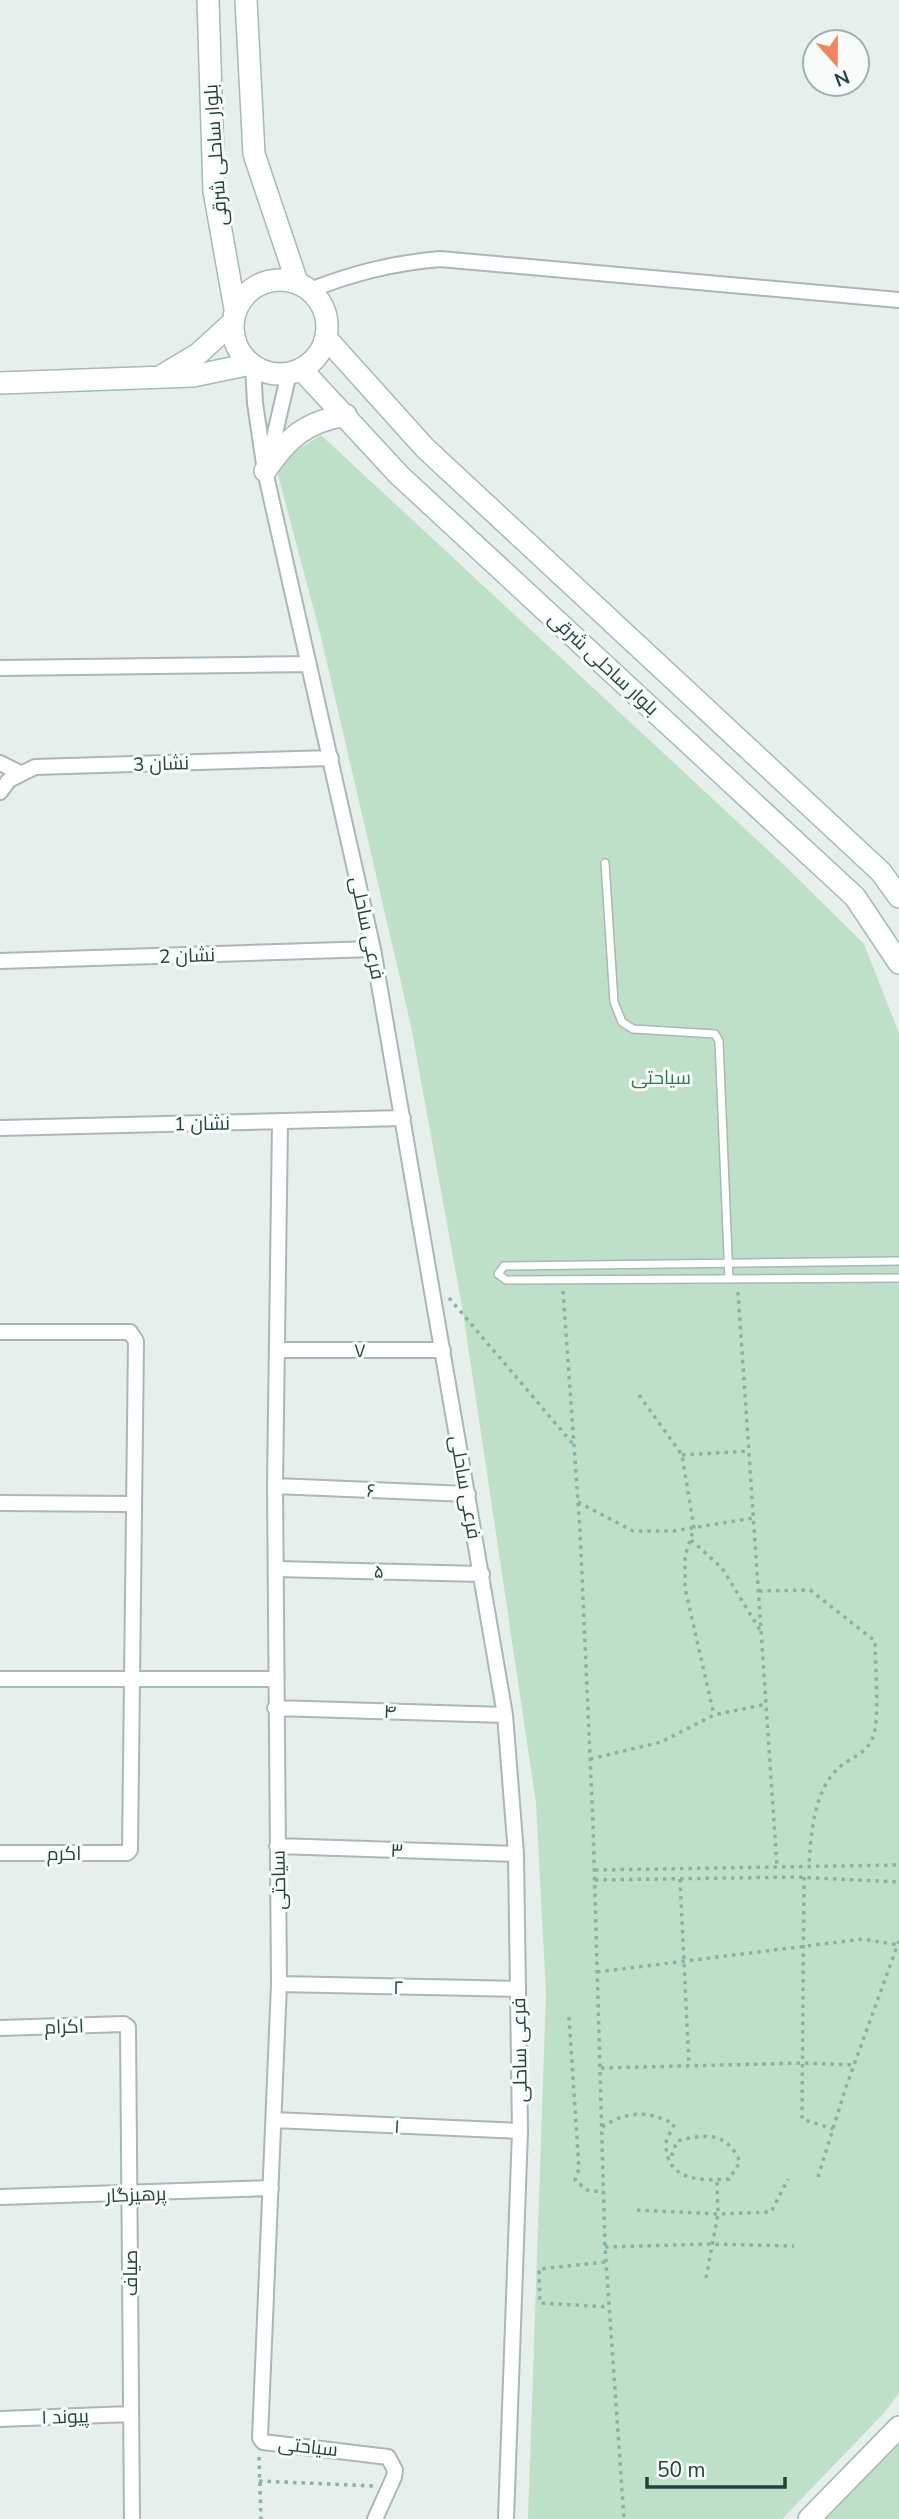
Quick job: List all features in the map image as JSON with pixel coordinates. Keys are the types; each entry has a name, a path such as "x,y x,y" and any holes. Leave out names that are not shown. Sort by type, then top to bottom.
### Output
{"main road":[{"name":"بلوار ساحلی شرقی","path":"208,0 214,191 234,316"},
{"name":"بلوار ساحلی شرقی","path":"246,0 254,154 304,286"},
{"path":"158,377 198,354 234,316 253,287 267,281 304,286 324,312 326,338 312,361 295,371 264,372 240,353 234,338 234,316"},
{"name":"بلوار ساحلی شرقی","path":"326,338 425,448 881,872 899,897"},
{"path":"0,383 193,376 252,365"},
{"name":"بلوار ساحلی شرقی","path":"295,371 346,415 399,475 855,897 899,962"},
{"path":"265,471 281,447 300,431 320,420 346,415"},
{"path":"809,2519 899,2427"}],"street":[{"path":"304,286 397,263 440,259 899,300"},
{"name":"فرعی ساحلی","path":"252,365 265,471 373,949 505,1715 516,1854 520,2131 506,2519"},
{"name":"فرعی ساحلی","path":"265,471 295,371"},
{"path":"0,668 309,664"},
{"name":"نشان 3","path":"20,773 35,767 331,758"},
{"path":"0,762 20,773 0,792"},
{"name":"نشان 2","path":"0,961 373,949"},
{"name":"نشان 1","path":"0,1128 403,1118"},
{"name":"سیاحتی","path":"280,1121 275,1486 279,1984 260,2438 263,2442 382,2454 388,2457 396,2470 390,2487"},
{"path":"0,1332 130,1332 134,1335 131,1679"},
{"name":"۷","path":"277,1350 443,1350"},
{"name":"۶","path":"275,1486 468,1494"},
{"path":"0,1503 132,1504"},
{"name":"۵","path":"276,1569 482,1574"},
{"path":"0,1679 276,1679"},
{"name":"اکرم","path":"0,1853 127,1853 131,1844 131,1679"},
{"name":"۴","path":"275,1708 505,1715"},
{"name":"۳","path":"277,1846 516,1854"},
{"name":"۲","path":"279,1984 518,1989"},
{"name":"اکرام","path":"0,2028 124,2024 128,2027"},
{"name":"صیاف","path":"128,2027 132,2519"},
{"name":"۱","path":"274,2120 520,2131"},
{"name":"پرهیزگار","path":"0,2197 271,2188"},
{"name":"پیوند ۱","path":"0,2419 131,2414"},
{"path":"375,2519 390,2487"}],"lane":[{"path":"605,863 614,1002 622,1023 634,1029 715,1034 719,1041 729,1263 733,1279"},
{"path":"899,1261 504,1266 498,1274 506,1280 899,1278"}],"path":[{"path":"430,1275 574,1446"},
{"path":"733,1279 749,1451 777,1866"},
{"path":"563,1280 578,1502 595,1870 605,2247 624,2519"},
{"path":"639,1395 682,1455 694,1528 685,1556 685,1588 714,1715"},
{"path":"682,1455 749,1451"},
{"path":"578,1502 633,1531 694,1528 754,1518"},
{"path":"690,1539 722,1568 761,1632"},
{"path":"758,1591 810,1590 875,1641 874,1735 865,1751 840,1766 824,1790 812,1823 809,1865"},
{"path":"590,1759 661,1742 714,1715 766,1704"},
{"path":"595,1870 899,1865"},
{"path":"595,1880 804,1877 899,1882"},
{"path":"804,1877 802,2119 833,2129"},
{"path":"680,1879 689,2066"},
{"path":"597,1972 863,1940 898,1943 854,2065 818,2177"},
{"path":"569,2017 579,2169 576,2180 587,2190 603,2192"},
{"path":"600,2068 804,2063 854,2065"},
{"path":"601,2127 618,2117 642,2112 674,2124 666,2142 670,2160 674,2170 686,2178 729,2179 740,2162 734,2148 721,2139 698,2136 677,2141 670,2160"},
{"path":"637,2210 718,2214 771,2212 788,2179"},
{"path":"706,2278 718,2214 717,2180"},
{"path":"605,2247 708,2244 794,2246"},
{"path":"606,2262 540,2269 540,2304 609,2307"},
{"path":"260,2438 258,2481 261,2519"},
{"path":"258,2481 390,2487"}],"green space":[{"name":"سیاحتی","path":"321,435 784,865 864,944 899,1033 899,2393 884,2413 782,2519 528,2519 546,1994 536,1803 463,1312 411,1026 320,633 275,464"},
{"path":"899,2433 899,2519 818,2519"}]}
